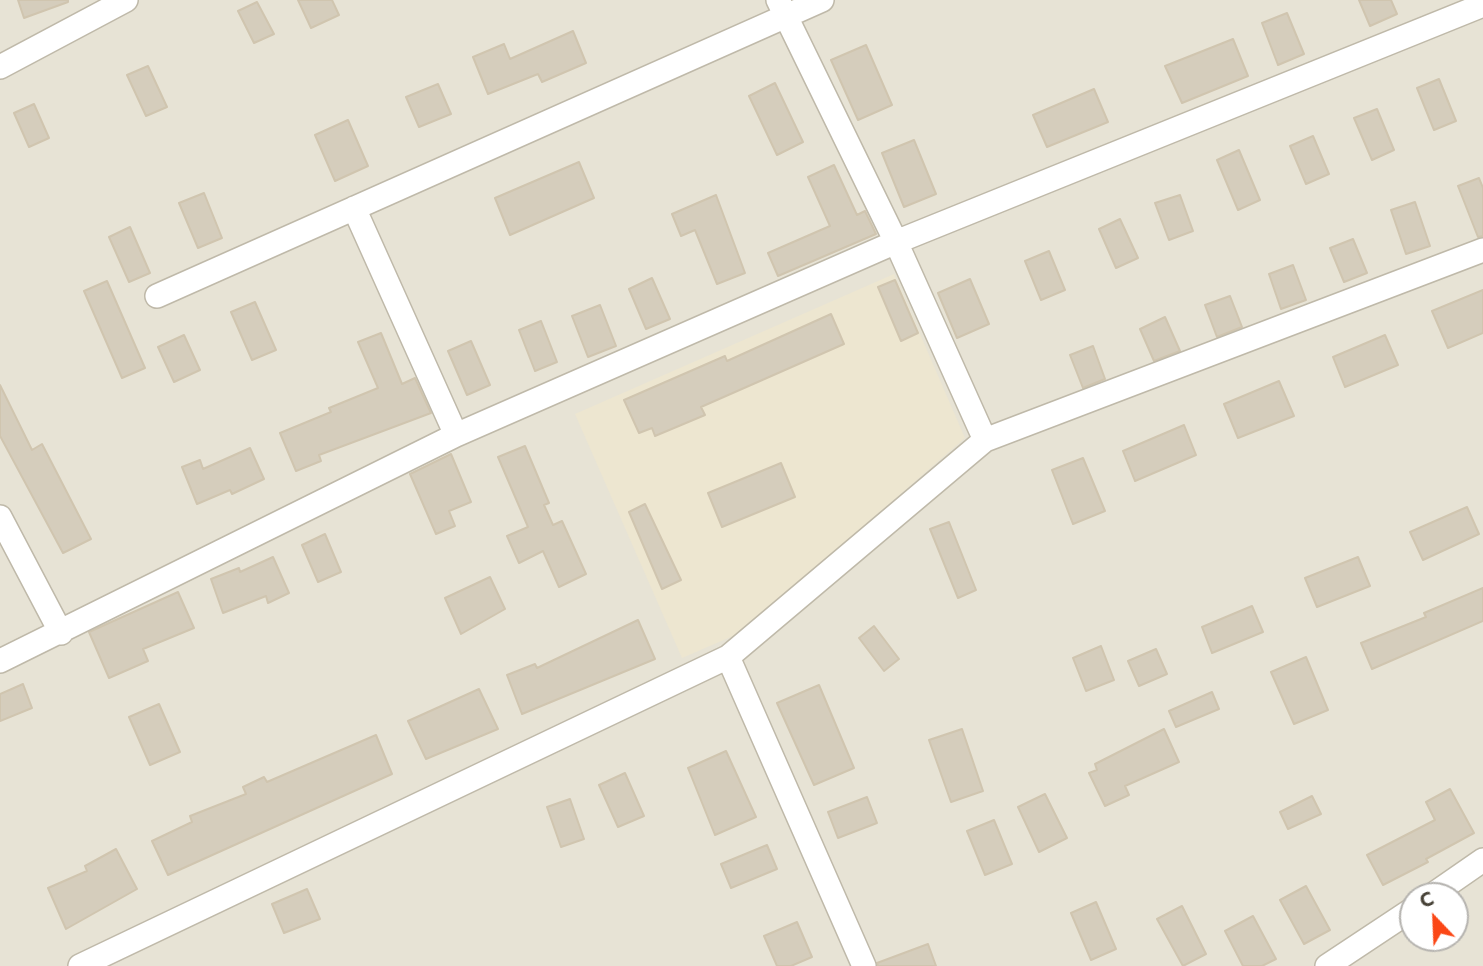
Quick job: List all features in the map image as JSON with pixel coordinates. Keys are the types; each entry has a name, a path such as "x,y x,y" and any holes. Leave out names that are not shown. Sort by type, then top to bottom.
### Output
{"street":[{"path":"0,67 126,0"},
{"path":"157,296 354,208 781,8 822,0"},
{"path":"0,662 456,435 896,242 1483,5"},
{"path":"781,8 896,242 985,440"},
{"path":"354,208 456,435"},
{"path":"80,966 728,657 985,440 1483,250"},
{"path":"0,517 61,633"},
{"path":"728,657 864,966"},
{"path":"1451,882 1483,860"},
{"path":"1327,966 1399,917"}],"shaded area":[{"path":"0,0 1483,0 1483,966 0,966"},
{"path":"894,274 965,438 742,632 682,658 575,414"}],"building":[{"path":"18,0 68,0 68,2 24,18"},
{"path":"298,0 332,0 339,15 311,28"},
{"path":"1359,0 1391,0 1397,14 1370,26"},
{"path":"257,2 274,34 254,43 238,11"},
{"path":"1287,13 1304,54 1278,65 1262,23"},
{"path":"573,31 586,63 542,82 538,74 488,94 473,57 504,44 510,59"},
{"path":"1233,39 1248,76 1182,103 1165,66"},
{"path":"866,45 892,105 858,120 831,60"},
{"path":"148,66 167,107 146,116 127,75"},
{"path":"1439,79 1456,121 1434,130 1417,88"},
{"path":"775,83 803,142 777,155 749,96"},
{"path":"438,84 451,114 419,127 406,97"},
{"path":"1094,89 1108,122 1047,147 1033,115"},
{"path":"34,104 49,138 29,147 14,113"},
{"path":"1377,109 1394,150 1372,160 1354,118"},
{"path":"348,120 368,166 335,181 315,135"},
{"path":"1313,136 1329,174 1306,184 1290,146"},
{"path":"914,140 936,194 904,207 882,153"},
{"path":"1239,150 1260,200 1238,210 1217,160"},
{"path":"579,162 594,198 510,235 495,198"},
{"path":"834,165 857,215 865,211 876,234 778,276 768,253 830,226 808,177"},
{"path":"1479,178 1483,188 1483,236 1478,237 1458,186"},
{"path":"204,193 222,238 198,248 179,203"},
{"path":"716,195 745,273 717,284 695,230 681,236 672,214"},
{"path":"1180,195 1193,231 1169,240 1155,203"},
{"path":"1415,202 1430,246 1406,254 1391,210"},
{"path":"1120,219 1138,258 1116,268 1099,229"},
{"path":"130,227 150,273 129,282 109,237"},
{"path":"1353,239 1367,273 1344,282 1330,248"},
{"path":"1049,251 1065,290 1041,300 1025,261"},
{"path":"1293,265 1306,300 1281,309 1269,274"},
{"path":"652,278 670,319 646,329 629,289"},
{"path":"970,279 989,324 957,338 938,293"},
{"path":"895,280 918,333 901,341 878,287"},
{"path":"107,281 145,368 122,378 84,291"},
{"path":"1483,290 1483,333 1448,348 1432,311"},
{"path":"1230,296 1242,327 1217,337 1205,305"},
{"path":"255,302 276,350 252,360 231,312"},
{"path":"600,305 616,346 588,357 572,316"},
{"path":"831,314 844,344 701,407 705,415 655,436 652,428 639,433 624,400 725,356 727,361"},
{"path":"1165,317 1180,351 1154,361 1140,329"},
{"path":"541,321 557,362 535,371 519,330"},
{"path":"381,333 402,384 415,378 431,413 319,455 321,461 296,471 280,433 331,412 329,408 378,388 358,342"},
{"path":"184,335 200,370 174,382 158,347"},
{"path":"1385,335 1398,365 1345,387 1333,357"},
{"path":"471,341 490,385 467,395 448,351"},
{"path":"1093,346 1105,379 1083,388 1070,355"},
{"path":"1279,381 1294,416 1238,438 1224,404"},
{"path":"0,385 32,450 42,444 91,539 63,553 0,436"},
{"path":"1184,425 1196,455 1135,481 1123,451"},
{"path":"525,446 549,503 544,505 553,525 562,521 586,574 559,587 543,551 519,563 507,536 528,527 498,457"},
{"path":"250,448 264,479 232,494 230,490 197,504 182,467 200,460 203,469"},
{"path":"451,454 471,502 449,511 455,526 436,534 410,474"},
{"path":"1083,458 1105,511 1073,524 1052,470"},
{"path":"781,463 795,497 722,527 708,493"},
{"path":"645,504 681,580 662,589 629,512"},
{"path":"1467,507 1479,534 1423,560 1410,532"},
{"path":"949,522 976,590 958,598 930,529"},
{"path":"325,534 341,572 318,582 302,545"},
{"path":"273,557 289,593 268,603 266,596 223,613 211,579 239,568 240,572"},
{"path":"1358,557 1370,586 1317,607 1305,578"},
{"path":"490,577 505,609 461,634 445,598"},
{"path":"1483,588 1483,621 1372,669 1361,643 1426,617 1424,613"},
{"path":"178,592 194,628 143,649 148,661 109,678 89,632"},
{"path":"1252,606 1263,632 1212,653 1202,627"},
{"path":"638,620 655,659 522,714 507,675 535,664 537,668"},
{"path":"874,626 899,659 884,671 859,638"},
{"path":"1101,646 1114,680 1086,691 1073,658"},
{"path":"1156,649 1167,674 1139,686 1128,661"},
{"path":"1306,657 1328,710 1294,724 1271,672"},
{"path":"23,684 32,708 0,721 0,694"},
{"path":"819,685 854,768 814,785 777,703"},
{"path":"479,689 498,729 426,759 408,721"},
{"path":"1212,692 1219,709 1176,727 1169,711"},
{"path":"159,704 180,752 150,765 129,717"},
{"path":"962,729 983,791 951,802 929,740"},
{"path":"1164,729 1179,762 1125,786 1129,795 1105,806 1089,773 1097,770 1095,764"},
{"path":"376,735 392,774 168,875 152,841 192,822 190,816 246,794 243,787 264,777 267,782"},
{"path":"726,751 756,817 715,835 688,768"},
{"path":"625,773 644,816 618,827 599,785"},
{"path":"1450,789 1474,833 1426,859 1428,862 1383,885 1367,855 1435,820 1426,802"},
{"path":"1045,794 1067,838 1039,852 1018,807"},
{"path":"1312,796 1321,814 1288,829 1280,812"},
{"path":"867,797 877,823 838,838 828,812"},
{"path":"570,799 584,839 561,847 547,807"},
{"path":"994,820 1012,864 985,875 967,831"},
{"path":"767,845 777,869 731,888 721,864"},
{"path":"116,849 137,889 66,929 48,888 87,871 85,866"},
{"path":"1306,886 1330,930 1304,944 1280,900"},
{"path":"307,889 320,919 284,933 272,904"},
{"path":"1096,902 1116,949 1091,960 1071,913"},
{"path":"1182,906 1206,954 1183,966 1157,919"},
{"path":"1253,916 1276,959 1262,966 1243,966 1225,931"},
{"path":"797,922 812,957 791,966 777,966 764,936"},
{"path":"928,944 936,966 878,966 877,963"}]}
